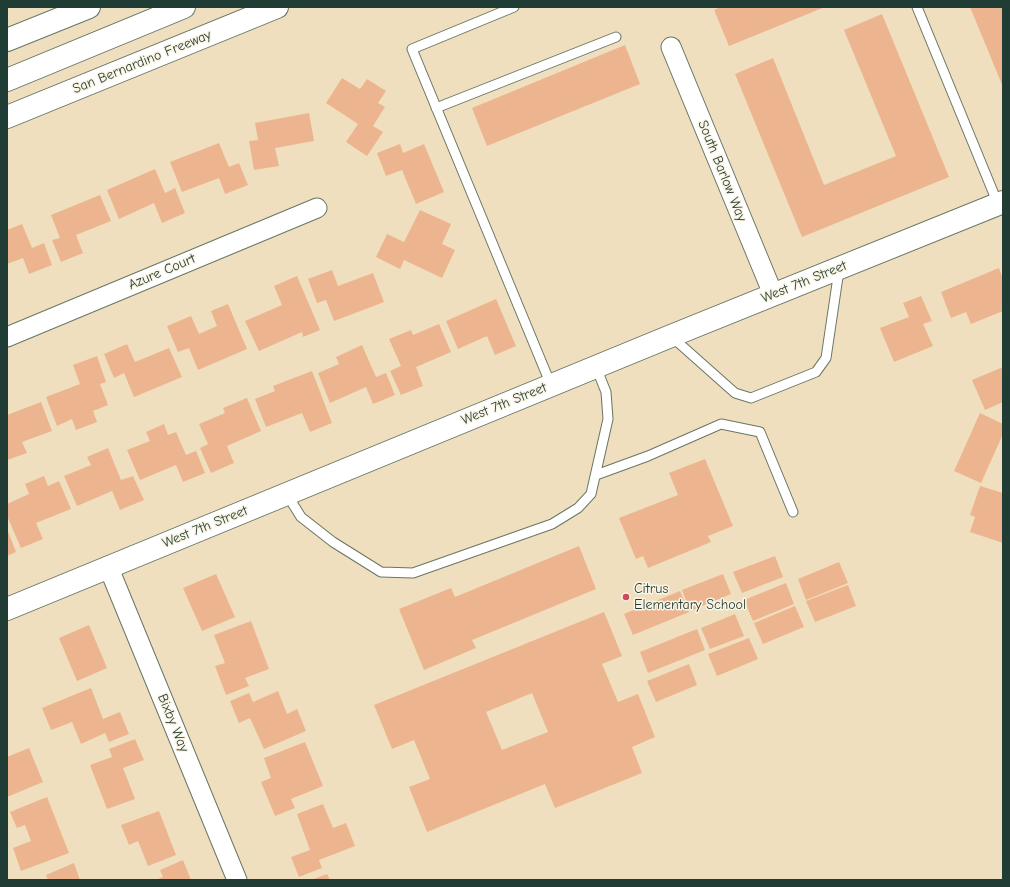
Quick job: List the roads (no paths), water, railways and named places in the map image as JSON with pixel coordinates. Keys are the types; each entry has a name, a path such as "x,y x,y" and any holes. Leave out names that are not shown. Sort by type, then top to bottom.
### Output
{"main road":[{"path":"7,40 89,7"},
{"path":"7,80 184,7"},
{"name":"San Bernardino Freeway","path":"7,117 277,7"},
{"name":"West 7th Street","path":"7,609 108,566 596,366 1001,203"}],"street":[{"name":"South Barlow Way","path":"671,47 773,294"},
{"name":"Azure Court","path":"7,337 316,208"},
{"name":"Bixby Way","path":"108,566 237,880"}],"lane":[{"path":"514,7 412,49 551,385"},
{"path":"917,7 1001,203"},
{"path":"436,108 616,38"},
{"path":"671,336 735,393 751,398 816,372 826,358 839,268"},
{"path":"286,493 301,517 333,542 381,572 413,573 552,524 578,508 591,494 608,419 606,392 596,366"},
{"path":"596,475 648,456 721,424 760,432 793,512"}],"place":[{"name":"Citrus Elementary School","path":"626,597"}]}
